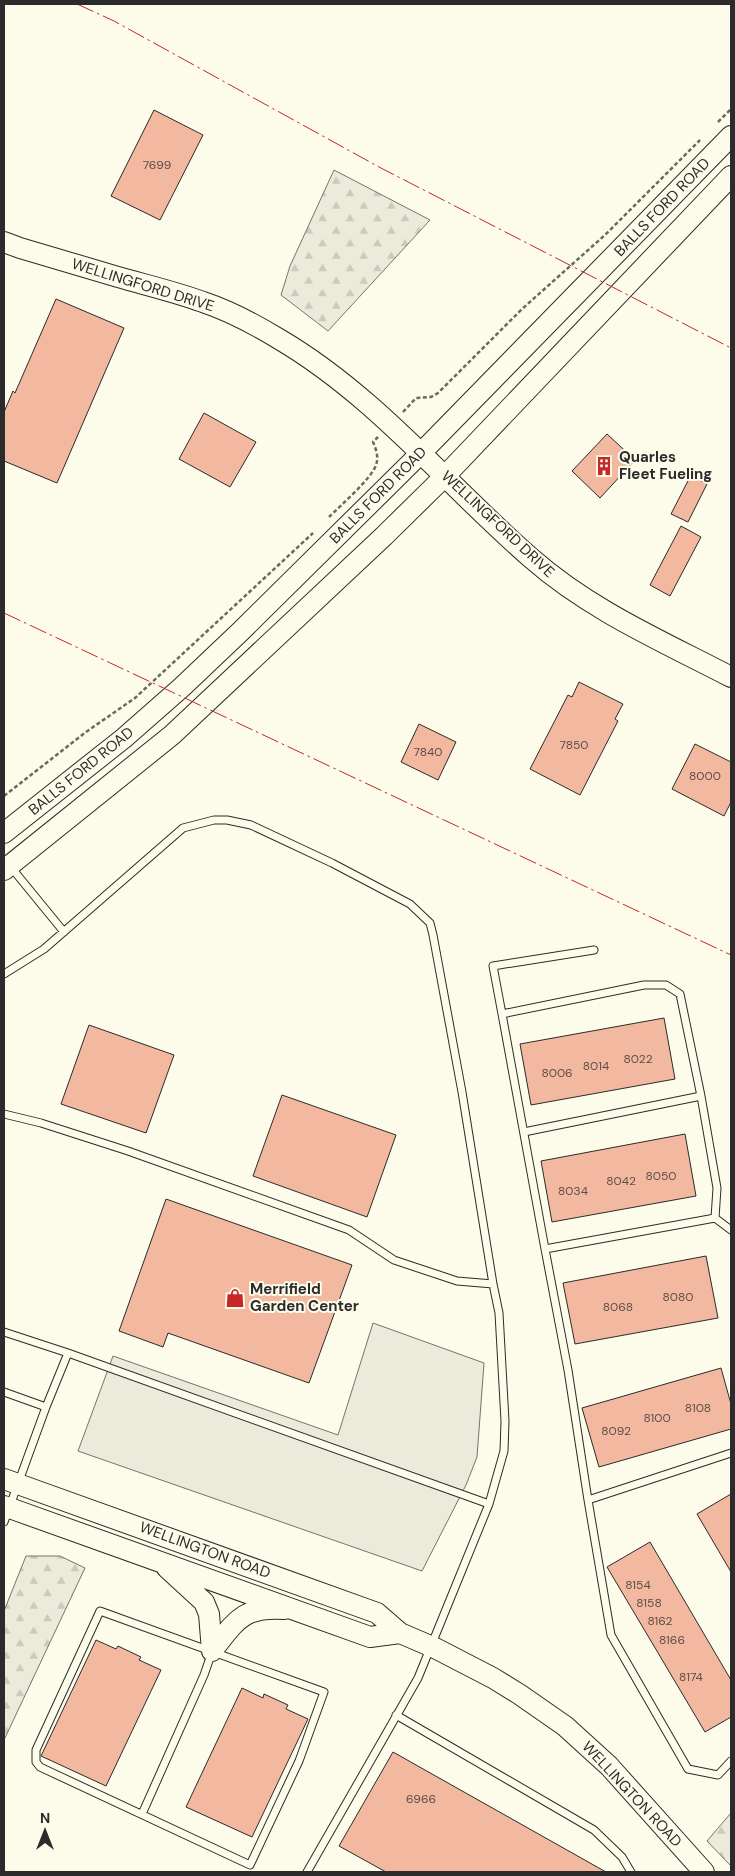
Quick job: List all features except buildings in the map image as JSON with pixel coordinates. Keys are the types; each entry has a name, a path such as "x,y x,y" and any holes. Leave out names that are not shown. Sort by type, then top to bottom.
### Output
{"main road":[{"name":"BALLS FORD ROAD","path":"4,832 124,738 182,686 421,453 724,129"},
{"name":"BALLS FORD ROAD","path":"7,868 172,735 384,536 445,476 731,176"},
{"name":"WELLINGFORD DRIVE","path":"4,242 204,302 238,316 279,339 350,387 531,558 565,585 600,608 731,677"},
{"path":"7,868 11,843 34,809"},
{"name":"WELLINGTON ROAD","path":"11,1482 377,1613 400,1633 493,1678 565,1726 609,1766 704,1872"},
{"name":"WELLINGTON ROAD","path":"5,1512 158,1560 370,1637 400,1633"},
{"path":"158,1560 204,1602 209,1614 212,1651"},
{"path":"212,1651 234,1623 245,1614 265,1608 296,1609"}],"lane":[{"path":"4,974 44,949 183,828 214,820 228,820 251,825 332,863 410,904 430,923 462,1092 499,1313 505,1421 504,1451 490,1504 418,1678 306,1872"},
{"path":"7,868 64,932"},
{"path":"594,950 493,966 568,1370 588,1500 612,1635 688,1769 718,1775 731,1761"},
{"path":"502,1014 644,985 666,985 680,994 701,1096 717,1188 715,1218"},
{"path":"524,1132 701,1096"},
{"path":"4,1114 41,1123 128,1151 349,1230 394,1260 457,1281 493,1284"},
{"path":"545,1249 715,1218 731,1230"},
{"path":"4,1332 68,1353 490,1504"},
{"path":"5,1512 11,1482 46,1407 68,1353"},
{"path":"4,1392 46,1407"},
{"path":"588,1500 731,1453"},
{"path":"100,1611 324,1692 299,1762 250,1865 142,1814 40,1767 36,1762 36,1750 100,1611"},
{"path":"142,1814 204,1675 212,1651"},
{"path":"396,1715 594,1830 622,1857 631,1872"}],"path":[{"path":"724,129 731,109"},
{"path":"409,405 416,398 431,397 438,393 522,309 605,235 704,136"},
{"path":"324,522 373,471 377,460 377,452 373,442 380,436"},
{"path":"4,796 86,732 135,698 198,642 317,529"}],"green space":[{"path":"334,170 430,220 328,331 281,295 290,266"},
{"path":"26,1556 60,1556 85,1568 4,1740 4,1611"},
{"path":"731,1813 731,1866 707,1841"}],"shaded area":[{"path":"373,1323 484,1363 477,1457 466,1485 422,1571 78,1451 113,1356 338,1435"}],"power":[{"path":"77,4 114,21 379,167 731,348"},
{"path":"4,613 731,955"}],"place":[{"name":"Quarles Fleet Fueling","path":"604,466"},
{"name":"Merrifield Garden Center","path":"235,1298"}]}
